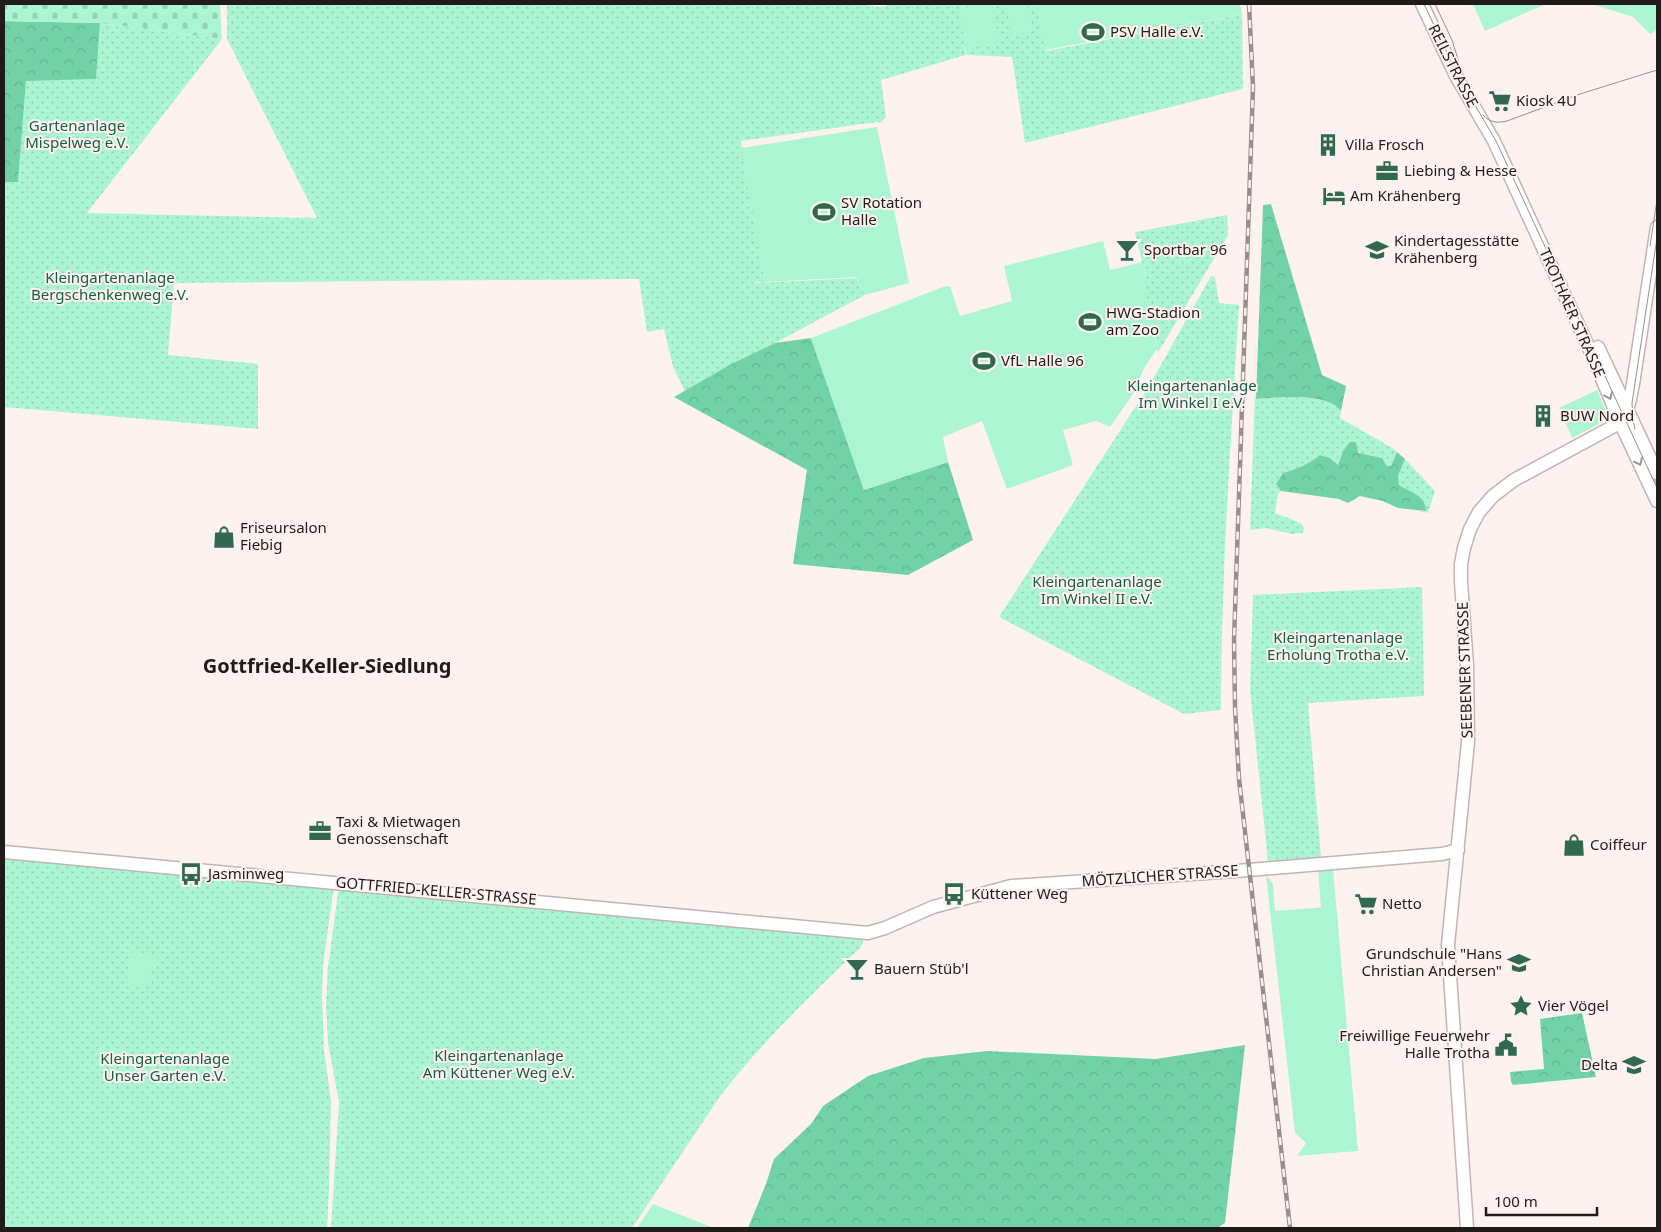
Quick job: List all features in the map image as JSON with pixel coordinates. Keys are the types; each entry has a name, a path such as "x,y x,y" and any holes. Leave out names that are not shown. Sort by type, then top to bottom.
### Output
{"street":[{"name":"REILSTRASSE","path":"1422,4 1456,76 1490,126"},
{"name":"REILSTRASSE","path":"1431,4 1490,126"},
{"name":"TROTHAER STRASSE","path":"1490,126 1628,409 1657,473"},
{"name":"TROTHAER STRASSE","path":"1490,126 1594,357 1620,422 1657,501"},
{"name":"SEEBENER STRASSE","path":"1467,1228 1448,945 1468,742 1467,665 1461,564 1464,548 1470,529 1486,504 1514,480 1620,422 1628,409 1657,227"},
{"path":"1611,375 1616,378 1624,378 1632,375 1635,370"},
{"name":"MÖTZLICHER STRASSE","path":"868,933 886,928 933,907 1011,886 1237,871 1442,854 1458,850"},
{"name":"GOTTFRIED-KELLER-STRASSE","path":"4,852 868,933"}],"green space":[{"path":"4,4 220,4 222,39 100,23 4,21"},
{"path":"227,4 857,4 880,7 894,4 1037,4 1046,51 1242,14 1243,89 1025,143 1012,57 967,55 964,44 966,55 881,80 886,117 880,123 741,141 765,282 746,283 856,278 865,295 731,364 685,391 673,367 664,329 647,332 639,279 174,283 168,355 258,364 258,429 4,407 4,182 18,182 26,80 96,79 100,23 222,39 87,213 317,218 227,39"},
{"path":"992,4 999,43 966,49 959,9"},
{"path":"1006,4 1027,4 1032,32 1012,35"},
{"name":"PSV Halle e.V.","path":"1037,4 1240,4 1242,14 1045,50"},
{"path":"1473,4 1546,4 1485,31"},
{"path":"1592,4 1657,4 1657,30 1650,34 1633,17"},
{"path":"4,21 100,23 96,79 26,81 18,182 4,182"},
{"name":"SV Rotation Halle","path":"877,127 909,283 865,295 856,277 765,282 741,148"},
{"path":"1271,204 1322,375 1346,386 1341,411 1334,405 1314,398 1256,399 1263,205"},
{"path":"1227,215 1228,235 1159,351 1143,280 1146,279 1135,232"},
{"name":"VfL Halle 96","path":"1103,241 1110,270 1142,262 1146,279 1143,280 1159,352 1156,350 1143,370 1135,391 1110,427 1096,421 1063,430 1073,465 1007,489 982,421 943,437 948,462 864,490 811,338 943,287 950,286 960,316 1012,301 1004,266"},
{"path":"1211,276 1215,277 1219,303 1239,305 1225,558 1221,710 1184,714 999,617 1149,386"},
{"path":"811,338 864,490 948,462 973,540 908,575 793,564 807,470 674,397 731,364 775,343"},
{"path":"1597,390 1606,411 1606,417 1597,425 1572,438 1559,408"},
{"path":"1255,391 1256,399 1302,397 1314,398 1334,405 1341,411 1340,418 1397,452 1391,466 1387,466 1382,458 1343,451 1338,465 1330,458 1320,455 1303,466 1283,473 1276,484 1281,491 1278,494 1275,513 1301,523 1304,528 1303,533 1292,534 1266,528 1250,530"},
{"path":"1350,442 1356,442 1358,453 1382,458 1387,466 1391,466 1397,452 1405,459 1398,476 1399,485 1421,498 1426,511 1398,508 1383,501 1360,496 1348,503 1339,499 1281,491 1276,484 1283,473 1303,466 1320,455 1330,458 1338,465 1343,451"},
{"path":"1405,459 1435,491 1428,513 1420,511 1426,511 1423,501 1417,495 1399,485 1398,476"},
{"name":"Kleingartenanlage Erholung Trotha e.V.","path":"1422,587 1424,696 1308,703 1321,857 1268,861 1250,690 1253,595"},
{"name":"Kleingartenanlage Unser Garten e.V.","path":"4,858 334,886 323,965 322,995 324,1049 331,1102 327,1228 4,1228"},
{"path":"1333,869 1358,1151 1297,1156 1306,1143 1295,1133 1266,875 1273,884 1275,911 1315,908 1321,907 1318,870"},
{"name":"Kleingartenanlage Am Küttener Weg e.V.","path":"339,886 865,935 861,947 771,1037 721,1095 632,1228 331,1228 339,1102 328,1043 326,1004 328,966"},
{"path":"129,952 159,955 144,988 127,986"},
{"path":"1582,1013 1596,1077 1513,1085 1510,1072 1544,1069 1540,1019"},
{"path":"1245,1045 1225,1223 1217,1228 748,1228 774,1159 811,1124 823,1106 868,1076 924,1058 987,1051 1156,1059"},
{"path":"653,1204 714,1228 637,1228"}],"tram line":[{"path":"1424,4 1458,76 1496,141 1657,488"},
{"path":"1435,4 1452,40 1461,69"},
{"path":"1483,115 1488,120 1494,122 1507,121 1580,94 1657,70"},
{"path":"1650,246 1657,200"},
{"path":"1635,429 1632,403 1657,238"}],"railway":[{"path":"1249,4 1253,87 1234,640 1235,707 1239,779 1290,1228"}],"place":[{"name":"PSV Halle e.V.","path":"1093,32"},
{"name":"Kiosk 4U","path":"1500,101"},
{"name":"Villa Frosch","path":"1328,145"},
{"name":"Liebing & Hesse","path":"1387,171"},
{"name":"Am Krähenberg","path":"1334,196"},
{"name":"SV Rotation Halle","path":"824,212"},
{"name":"Sportbar 96","path":"1127,250"},
{"name":"Kindertagesstätte Krähenberg","path":"1377,250"},
{"name":"HWG-Stadion am Zoo","path":"1090,322"},
{"name":"VfL Halle 96","path":"984,361"},
{"name":"BUW Nord","path":"1543,416"},
{"name":"Friseursalon Fiebig","path":"224,537"},
{"name":"Taxi & Mietwagen Genossenschaft","path":"320,831"},
{"name":"Coiffeur","path":"1574,845"},
{"name":"Jasminweg","path":"191,874"},
{"name":"Küttener Weg","path":"954,894"},
{"name":"Netto","path":"1366,904"},
{"name":"Grundschule \"Hans Christian Andersen\"","path":"1519,963"},
{"name":"Bauern Stüb'l","path":"857,969"},
{"name":"Vier Vögel","path":"1521,1006"},
{"name":"Freiwillige Feuerwehr Halle Trotha","path":"1506,1045"},
{"name":"Delta","path":"1634,1065"}],"district":[{"name":"Gottfried-Keller-Siedlung","path":"327,666"}],"park label":[{"name":"Gartenanlage Mispelweg e.V.","path":"77,134"},
{"name":"Kleingartenanlage Bergschenkenweg e.V.","path":"110,286"},
{"name":"Kleingartenanlage Im Winkel I e.V.","path":"1192,394"},
{"name":"Kleingartenanlage Im Winkel II e.V.","path":"1097,590"}]}
